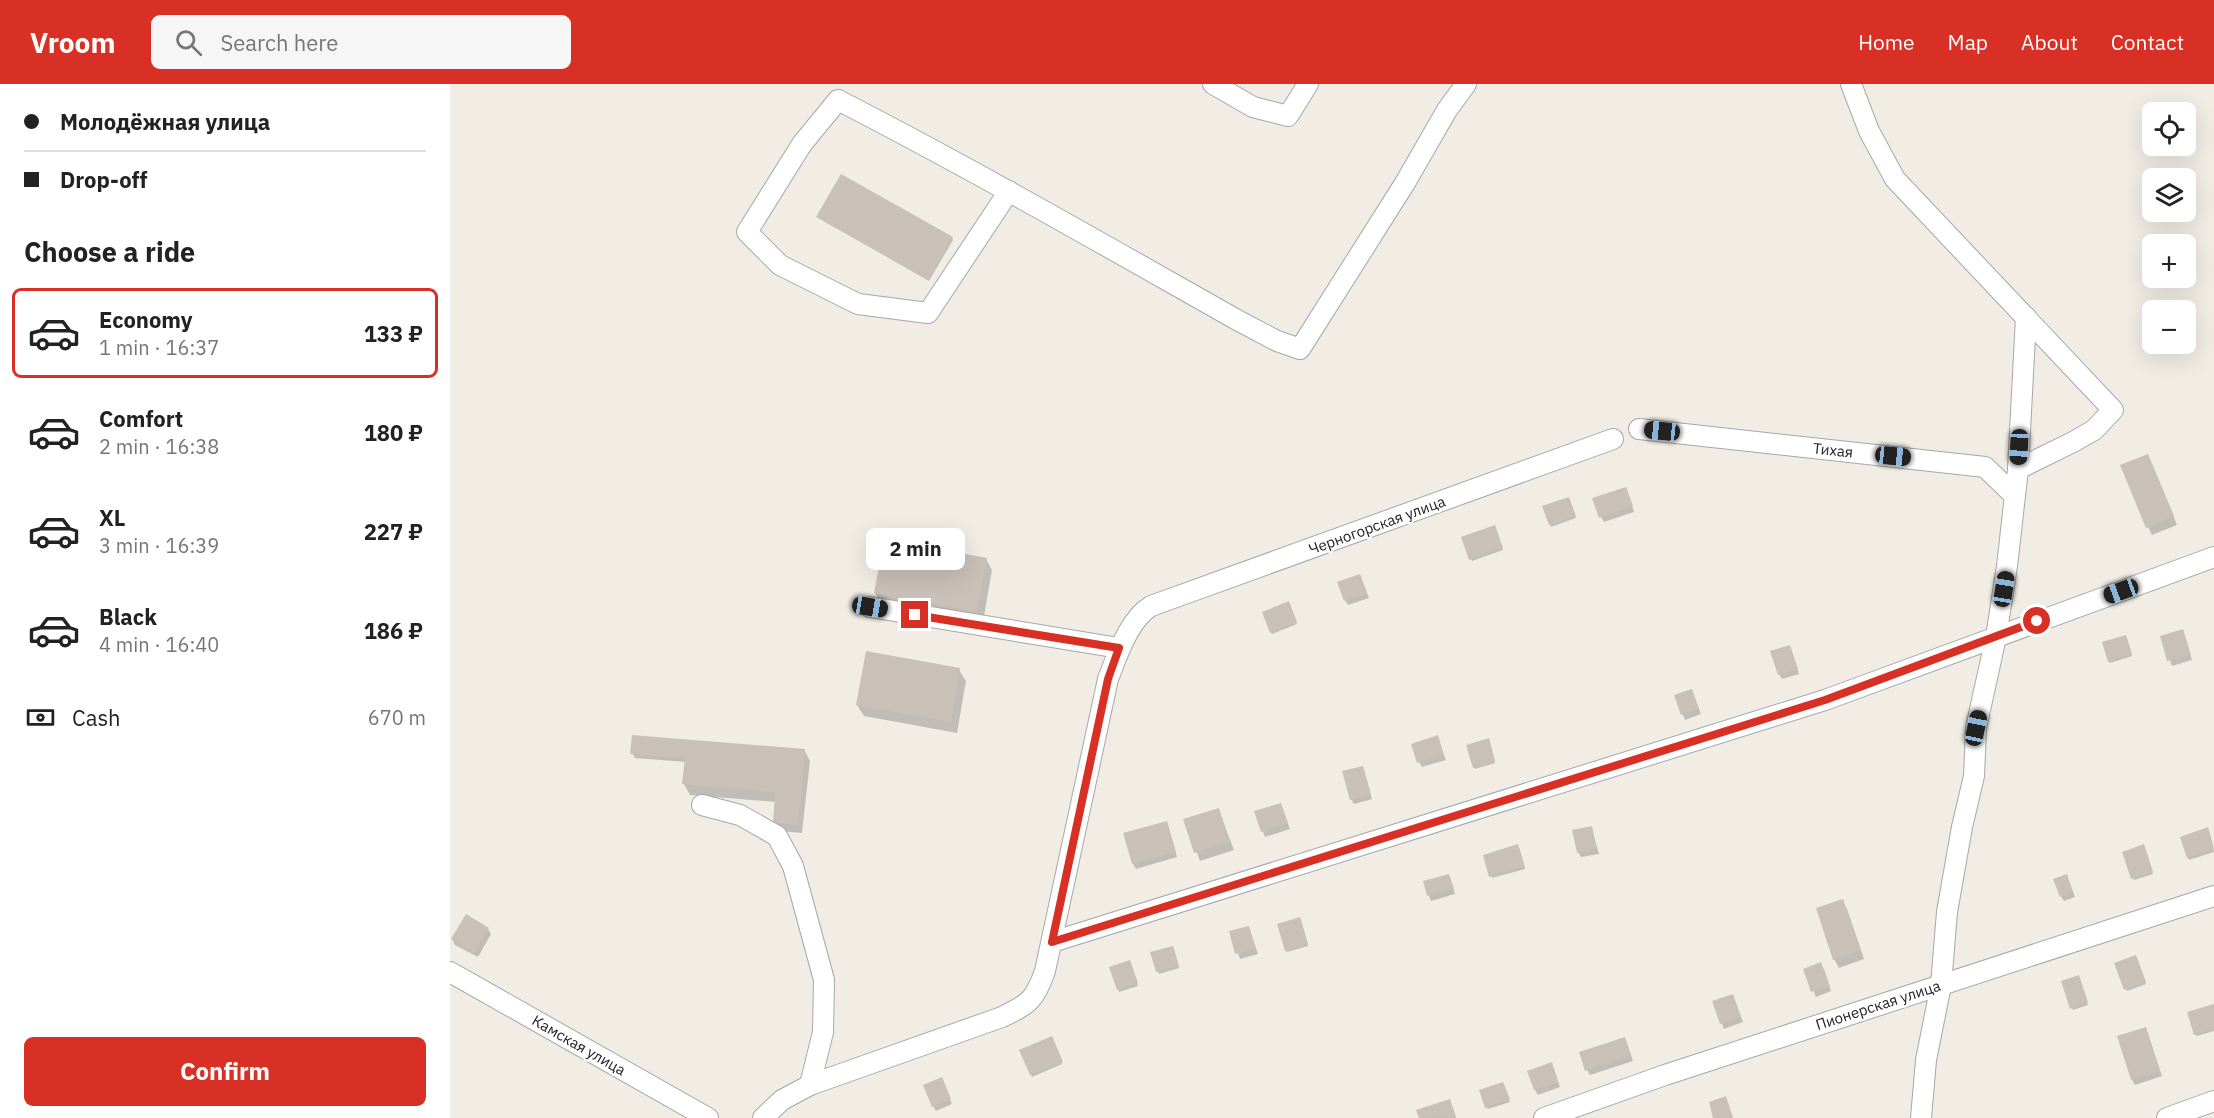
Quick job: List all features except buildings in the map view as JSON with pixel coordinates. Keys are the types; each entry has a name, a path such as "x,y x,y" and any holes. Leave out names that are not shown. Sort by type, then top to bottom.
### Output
{"street":[{"path":"1213,84 1253,107 1288,116 1308,84"},
{"path":"1009,191 927,313 858,304 780,265 747,232 802,144 838,100 942,153 1239,321 1300,349 1405,183 1447,110 1466,84"},
{"path":"1851,84 1869,131 1895,179 2113,410 2094,430 2018,469"},
{"path":"1921,1118 1926,1060 1941,985 1947,912 1962,827 1974,777 1976,728 1996,637 2007,566 2018,469 2026,317"},
{"name":"Тихая","path":"1639,429 1985,467 2015,496"},
{"name":"Черногорская улица","path":"1119,648 1142,611 1151,606 1613,439"},
{"path":"1052,942 1825,700 2214,557"},
{"path":"763,1118 782,1100 810,1084 1002,1017 1026,1005 1038,990 1052,942 1108,679 1119,648 870,607"},
{"path":"702,805 740,815 777,836 793,866 824,980 823,1032 810,1084"},
{"name":"Пионерская улица","path":"1544,1118 1665,1075 2214,896"},
{"name":"Камская улица","path":"450,972 708,1118"},
{"path":"2167,1118 2214,1101"}],"route":[{"path":"915,615 1119,648 1108,679 1052,942 1825,700 2037,621"}]}
